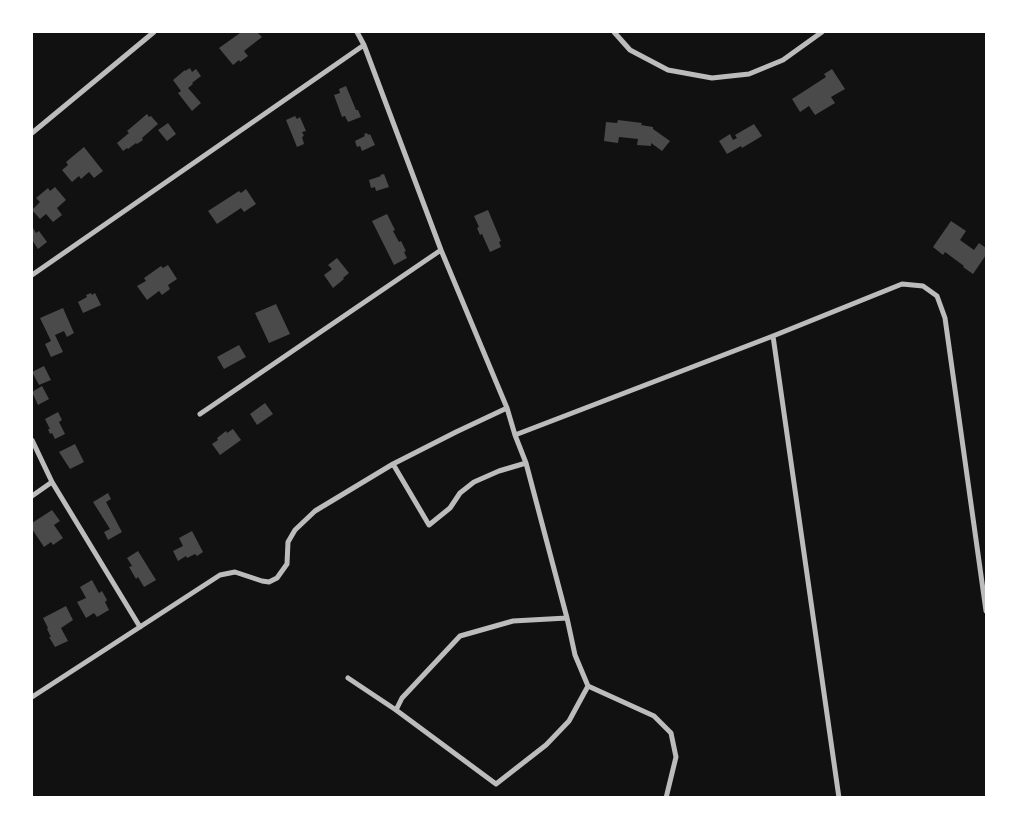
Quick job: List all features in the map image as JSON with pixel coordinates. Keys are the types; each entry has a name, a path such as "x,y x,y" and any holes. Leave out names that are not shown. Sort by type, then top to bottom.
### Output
{"street":[{"path":"32,133 154,32"},
{"path":"357,32 364,45 441,250 507,408 526,463 567,618 574,655 588,686 654,716 671,733 676,757 666,798"},
{"path":"614,32 630,50 668,70 712,78 749,74 783,60 822,32"},
{"path":"32,275 364,45"},
{"path":"200,414 441,250"},
{"path":"515,435 902,284 923,286 937,296 945,318 987,611"},
{"path":"773,336 839,798"},
{"path":"32,697 220,575 235,572 262,582 269,582 277,578 287,564 288,542 296,530 315,512 393,464 507,408"},
{"path":"32,440 52,482 140,627"},
{"path":"393,464 429,525 450,508 460,493 474,482 526,463"},
{"path":"32,496 52,482"},
{"path":"396,710 402,698 460,636 513,621 567,618"},
{"path":"348,678 396,710 496,784 546,745 569,721 588,686"}],"building":[{"path":"238,32 257,32 262,37 244,51 248,56 233,65 219,48 240,33"},
{"path":"190,68 192,72 196,69 201,76 188,88 201,103 192,111 178,93 181,91 173,80"},
{"path":"832,69 845,89 831,97 835,103 815,115 809,106 800,112 792,99 826,77 824,74"},
{"path":"346,86 361,117 348,122 345,116 342,117 334,95 340,93 339,89"},
{"path":"147,114 158,124 142,138 143,140 123,151 117,143"},
{"path":"295,116 297,119 300,117 306,131 302,132 304,144 297,147 286,120"},
{"path":"618,120 653,127 670,141 662,151 651,143 651,146 637,145 638,139 619,137 618,143 604,141 606,122 617,123"},
{"path":"168,123 176,134 167,141 158,130"},
{"path":"754,124 762,136 727,154 719,141 730,134 733,140 737,138 735,135"},
{"path":"367,133 370,134 375,145 362,151 360,146 357,147 355,141"},
{"path":"84,147 103,171 94,178 89,172 81,179 79,176 72,182 62,170 68,165 66,162"},
{"path":"384,174 389,187 376,191 375,187 371,188 369,180"},
{"path":"55,187 66,200 57,208 62,215 53,222 46,214 40,219 32,210 40,202 36,198 48,188 50,191"},
{"path":"246,189 256,204 244,212 241,208 217,224 208,211"},
{"path":"488,210 501,241 499,242 501,247 490,252 482,234 480,235 474,216"},
{"path":"387,214 395,230 393,231 406,251 404,252 407,258 394,265 372,221"},
{"path":"951,221 966,231 960,240 974,250 979,243 986,248 986,255 973,274 945,252 943,255 933,247"},
{"path":"33,228 36,233 39,231 47,242 38,249 32,240"},
{"path":"337,258 349,273 333,288 324,275 332,269 328,265"},
{"path":"168,265 177,279 168,285 170,289 162,295 159,291 147,300 137,286 146,281 144,278 161,266 163,268"},
{"path":"91,293 92,295 95,293 101,305 83,313 78,302"},
{"path":"276,304 290,334 269,343 255,313"},
{"path":"63,308 74,333 67,337 64,331 55,335 63,352 51,357 45,344 51,341 40,318"},
{"path":"239,345 246,357 224,369 217,357"},
{"path":"44,366 51,380 39,385 32,372"},
{"path":"42,386 49,399 38,405 32,392"},
{"path":"265,403 273,414 257,425 250,414"},
{"path":"58,412 62,420 59,422 65,434 55,439 52,433 50,434 45,419"},
{"path":"233,429 241,440 220,455 212,444 226,431 227,433"},
{"path":"75,444 84,462 70,469 59,452"},
{"path":"108,493 111,499 106,502 122,532 108,540 104,532 110,529 93,502"},
{"path":"52,510 60,521 54,525 63,538 53,545 51,542 44,547 32,529 32,523"},
{"path":"192,531 203,552 197,556 195,554 187,558 186,556 178,561 173,551 183,546 179,538"},
{"path":"138,551 156,580 144,587 138,577 136,579 127,558"},
{"path":"92,580 99,593 102,591 109,610 97,617 94,613 86,618 77,602 86,598 80,587"},
{"path":"66,606 73,620 61,628 68,641 55,647 43,618"}]}
